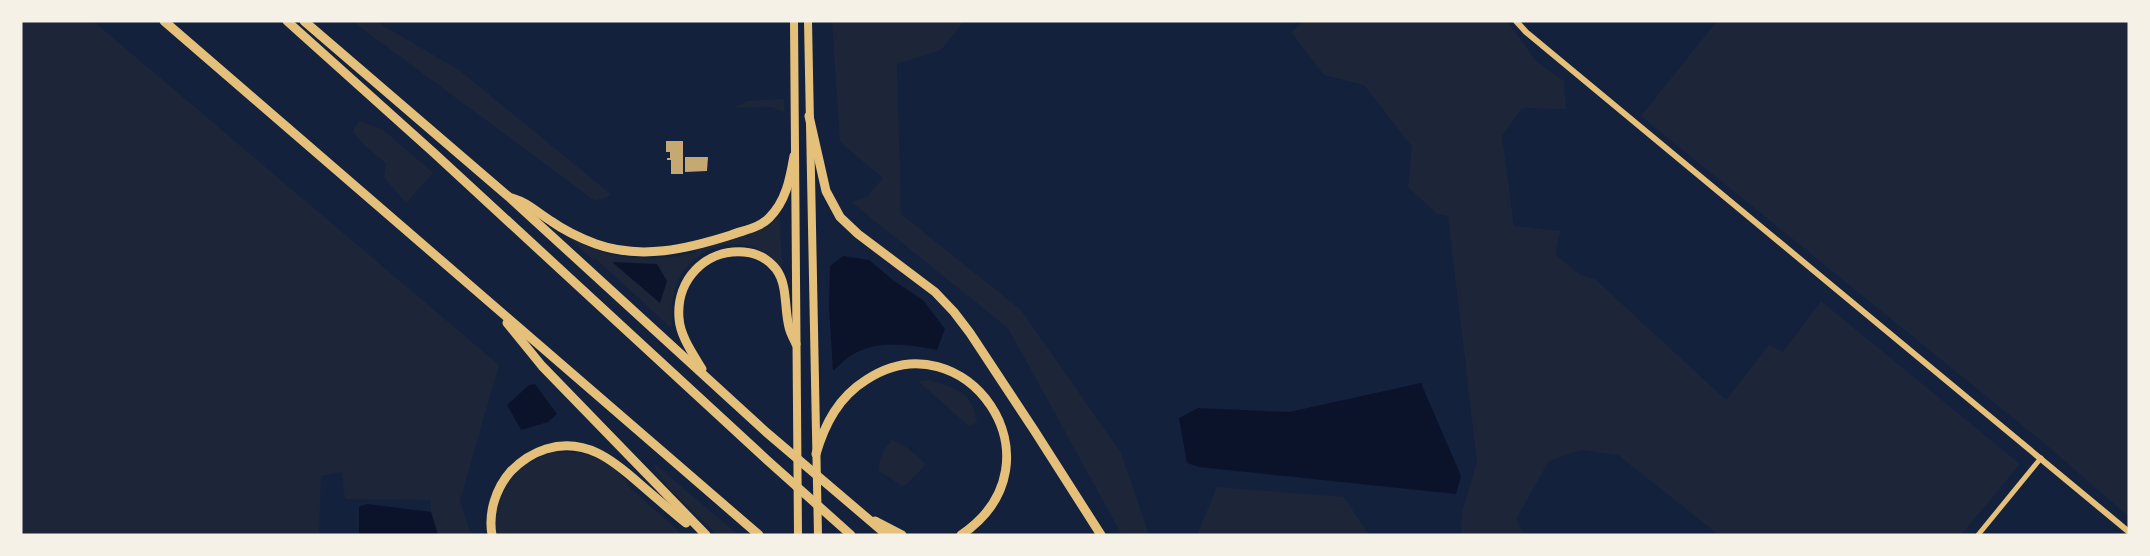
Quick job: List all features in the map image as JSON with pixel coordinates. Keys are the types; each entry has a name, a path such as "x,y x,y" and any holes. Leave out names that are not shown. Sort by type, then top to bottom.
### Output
{"highway":[{"path":"164,21 759,535"},
{"path":"287,21 849,533"},
{"path":"304,21 509,197 766,432 887,535"},
{"path":"794,21 798,535"},
{"path":"808,21 818,535"},
{"path":"809,116 826,191 840,217 858,234 935,292 954,312 1034,430 1101,535"},
{"path":"509,197 525,201 571,234 599,245 634,252 674,250 702,244 764,222 775,212 784,197 794,156"},
{"path":"708,378 683,333 679,320 679,308 680,298 688,279 699,266 716,255 732,252 749,253 767,260 782,279 789,329 796,344"},
{"path":"490,302 542,366 706,535"},
{"path":"816,453 822,432 837,405 852,388 876,373 897,366 916,364 932,366 957,375 981,392 995,411 1005,436 1007,460 1006,473 988,512 961,535"},
{"path":"492,535 491,517 495,498 510,472 539,452 567,446 590,449 610,459 701,535"},
{"path":"867,518 902,535"}],"street":[{"path":"1516,21 1535,40 2129,532"},
{"path":"1977,535 2041,458"}],"shaded area":[{"path":"21,21 93,21 499,365 460,501 471,535 438,535 430,500 345,499 342,472 321,476 319,535 21,535"},
{"path":"352,21 375,21 459,70 612,195 595,201"},
{"path":"832,21 964,21 941,50 897,64 901,214 1021,310 1121,453 1149,535 1122,535 1008,328 851,202 867,197 883,178 840,142"},
{"path":"1305,21 1507,21 1536,61 1564,81 1566,109 1522,108 1502,136 1514,226 1560,231 1555,254 1580,275 1595,279 1726,400 1769,345 1783,352 1821,301 2020,464 1961,535 1719,535 1618,455 1581,450 1549,461 1516,519 1524,535 1461,535 1462,513 1477,461 1448,216 1437,214 1408,187 1412,147 1364,85 1324,75 1291,32"},
{"path":"1717,21 2129,21 2129,517 2050,448 1641,116"},
{"path":"784,99 784,112 771,107 735,108 748,101"},
{"path":"359,121 382,129 433,173 406,203 384,177 386,163 362,143 353,131"},
{"path":"780,216 782,270 772,258 746,245 732,244 703,253 691,262 678,281 673,299 670,327 596,259 593,260 568,237 608,254 633,258 671,257 696,252 695,250 739,236 760,228"},
{"path":"843,256 869,260 923,300 945,329 937,350 905,345 873,347 852,355 833,371 829,306 830,266"},
{"path":"612,262 657,264 667,281 660,303"},
{"path":"929,380 955,389 967,397 975,412 977,422 969,426 918,381"},
{"path":"1421,383 1461,476 1456,494 1199,467 1187,463 1179,418 1198,408 1289,412"},
{"path":"535,384 557,414 548,422 521,430 507,405 529,385"},
{"path":"892,440 909,449 926,464 907,484 902,486 879,471 882,454"},
{"path":"558,451 559,453 590,456 618,471 630,488 683,535 496,535 497,505 509,480 530,462"},
{"path":"656,465 738,535 717,535 669,488 654,467"},
{"path":"1217,487 1344,497 1369,535 1197,535"},
{"path":"367,504 431,512 438,535 359,535 359,507"}],"building":[{"path":"666,141 683,141 683,174 671,174 671,160 667,160 670,158 670,152 666,152"},
{"path":"685,157 708,157 707,171 685,172"}]}
